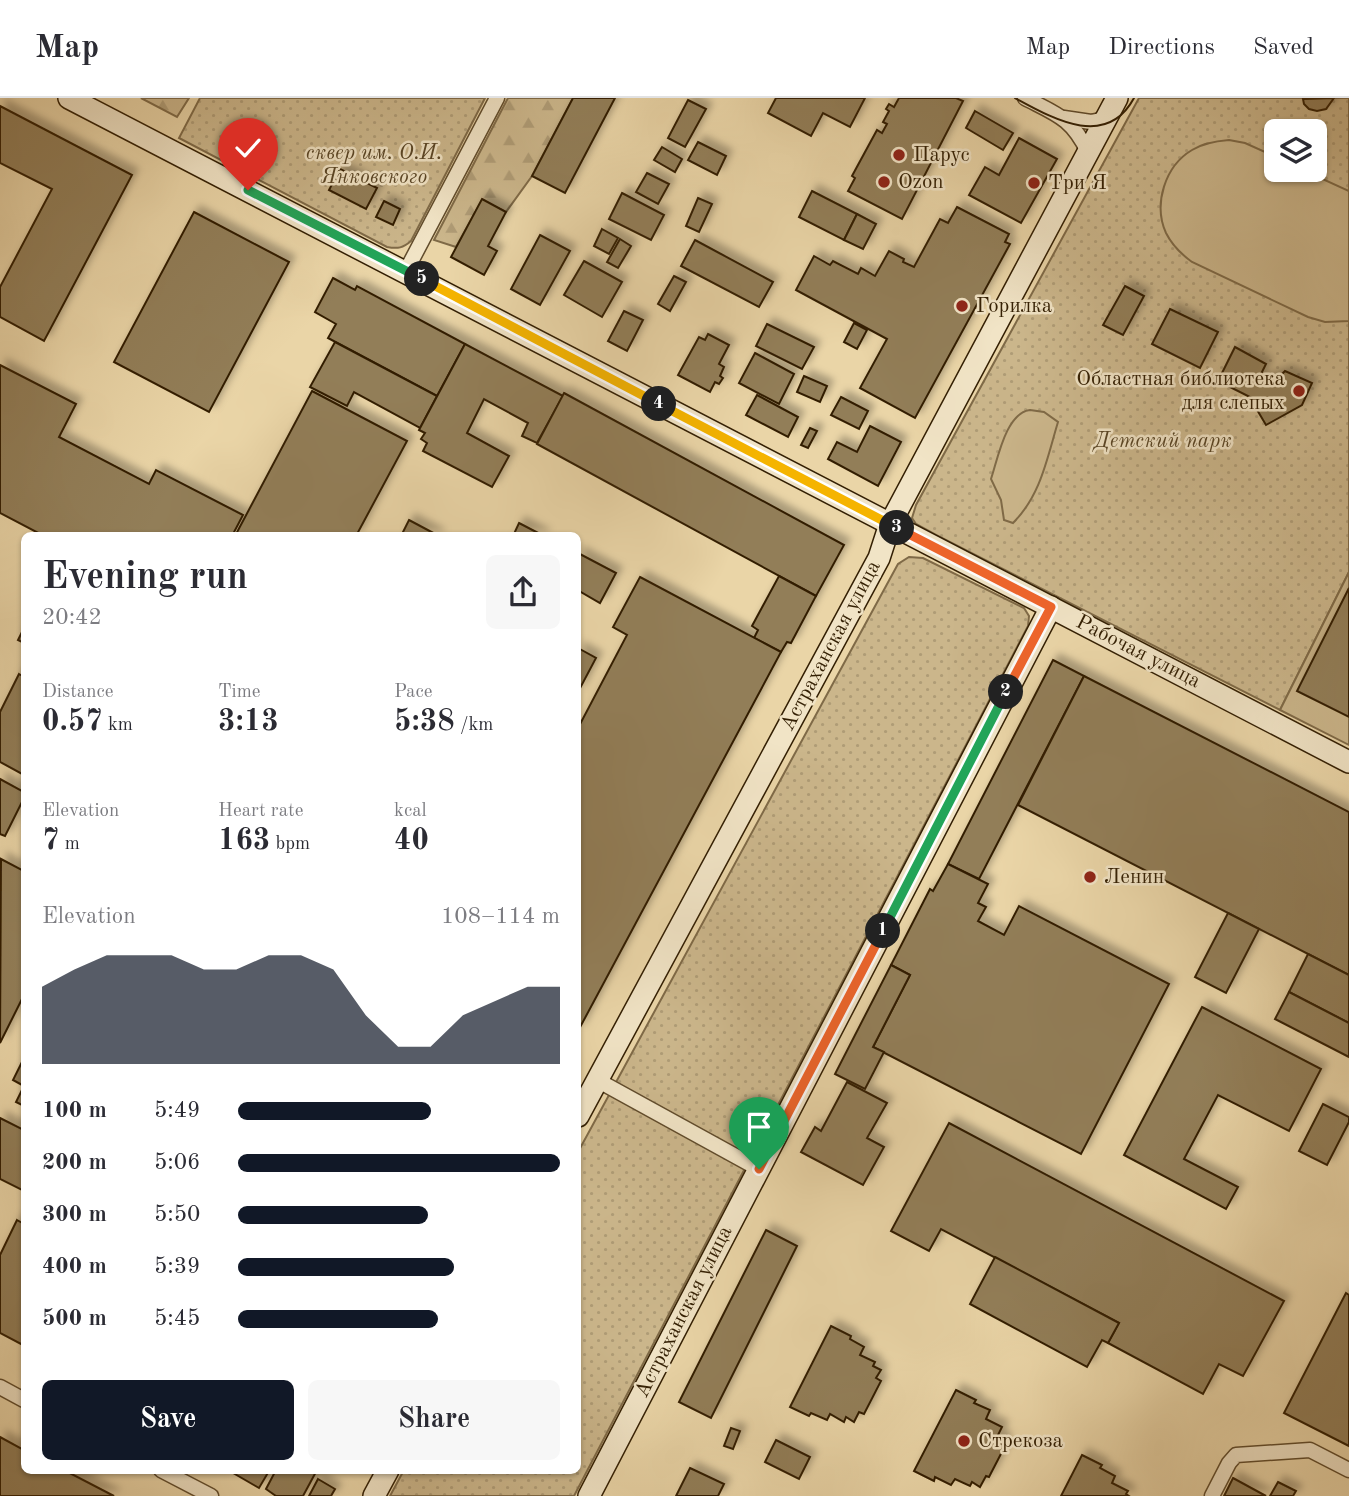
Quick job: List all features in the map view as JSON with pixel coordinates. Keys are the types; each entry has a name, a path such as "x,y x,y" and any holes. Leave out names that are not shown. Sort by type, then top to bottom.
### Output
{"main road":[{"name":"Рабочая улица","path":"69,98 1349,762"},
{"name":"Астраханская улица","path":"581,1110 879,558 890,524 1117,98"},
{"name":"Астраханская улица","path":"589,1496 1051,607"},
{"path":"374,1496 386,1474"}],"street":[{"path":"406,271 497,98"},
{"path":"1025,98 1063,118 1075,128 1088,152"},
{"path":"1063,118 1091,121 1105,119"},
{"path":"597,1080 759,1169"},
{"path":"0,1387 21,1398"},
{"path":"1212,1496 1236,1455 1310,1450 1349,1470"},
{"path":"169,1474 211,1496"}],"green space":[{"path":"141,98 189,98 177,117"},
{"name":"сквер им. О.И. Янковского","path":"200,98 485,98 411,241 403,247 394,248 387,247 179,138"},
{"path":"508,98 573,98 532,176 506,212 482,200 456,247 434,240"},
{"name":"Детский парк","path":"1139,98 1349,98 1349,572 1280,710 936,535 916,524 912,518 916,505"},
{"path":"1229,140 1245,143 1264,152 1264,182 1327,181 1349,191 1349,321 1325,322 1308,317 1192,262 1171,241 1162,222 1161,210 1161,198 1168,176 1192,150"},
{"path":"1030,410 1044,412 1058,422 1037,488 1013,523 1004,520 1001,500 991,479 1009,428 1022,413"},
{"path":"909,557 923,558 1024,608 1029,616 1028,626 574,1496 390,1496 402,1474 581,1474 581,1146 898,564"},
{"path":"1349,572 1349,745 1280,710"}],"building":[{"path":"573,98 615,98 565,193 532,176"},
{"path":"776,98 865,98 850,127 823,113 811,136 768,113"},
{"name":"Парус","path":"899,98 956,98 963,101 902,219 848,191 855,178 852,176 877,130 882,133 887,124 883,122 889,111 886,109 889,104 894,107"},
{"path":"1334,98 1326,109 1317,111 1309,109 1303,99"},
{"path":"688,100 706,109 685,147 668,138"},
{"path":"0,106 132,175 44,341 0,317 0,287 52,189 0,163"},
{"path":"975,111 1013,133 1003,150 966,128"},
{"path":"1019,138 1057,159 1021,223 969,195 985,167 999,175"},
{"path":"698,142 726,156 717,175 688,160"},
{"path":"662,147 682,159 675,172 654,160"},
{"path":"340,169 377,188 366,209 329,190"},
{"path":"647,173 669,184 658,204 636,192"},
{"path":"812,191 857,214 844,240 799,217"},
{"path":"622,193 664,215 651,240 609,219"},
{"path":"698,198 712,204 699,232 686,226"},
{"path":"482,199 506,212 488,246 497,251 484,275 451,257"},
{"path":"384,201 400,209 393,225 376,217"},
{"path":"957,207 1009,234 1005,242 1010,244 915,418 860,388 887,339 796,290 814,256 830,265 833,261 858,274 861,268 875,276 889,251 914,267 940,219 948,223"},
{"path":"194,212 289,262 209,412 114,362"},
{"path":"857,214 876,224 863,249 844,240"},
{"path":"602,229 618,238 609,254 594,246"},
{"path":"540,235 570,251 540,305 511,289"},
{"path":"620,239 631,246 618,268 607,262"},
{"path":"695,240 773,282 759,307 681,266"},
{"path":"584,261 622,282 602,317 564,295"},
{"path":"674,276 686,282 670,311 658,304"},
{"path":"333,278 355,290 357,286 465,344 437,396 328,338 336,324 315,312"},
{"path":"1125,286 1144,296 1123,335 1103,325"},
{"path":"1170,309 1218,332 1200,368 1152,344"},
{"path":"624,311 643,320 627,351 608,341"},
{"path":"854,323 867,330 857,349 844,342"},
{"path":"767,324 814,347 802,369 756,346"},
{"path":"708,334 729,345 719,364 724,367 720,376 723,378 719,384 715,382 710,392 678,375 699,337 705,340"},
{"path":"335,342 437,396 420,428 354,392 347,406 310,387"},
{"path":"465,344 563,396 537,443 522,436 528,423 484,399 467,433 509,456 492,487 423,451 427,443 421,439 425,433 419,430"},
{"path":"1235,347 1266,364 1259,378 1265,380 1285,371 1312,383 1302,405 1266,425 1256,408 1258,401 1218,381"},
{"path":"755,353 794,374 779,404 739,383"},
{"path":"0,365 76,404 59,437 149,484 156,470 243,515 234,532 36,532 0,513"},
{"path":"804,376 827,386 820,402 797,392"},
{"path":"312,391 407,441 358,532 237,532"},
{"path":"564,393 844,545 816,596 537,444"},
{"path":"757,395 798,417 788,437 746,415"},
{"path":"841,397 868,411 859,429 831,415"},
{"path":"870,426 901,442 878,486 828,459 837,442 857,452"},
{"path":"810,428 817,431 808,448 801,445"},
{"path":"409,520 432,532 403,532"},
{"path":"519,523 536,532 515,532"},
{"path":"581,555 616,573 600,603 581,592"},
{"path":"779,576 816,596 791,643 787,642 781,652 754,638 758,630 752,626"},
{"path":"640,577 781,652 581,1025 581,722 627,635 613,627"},
{"path":"1349,588 1349,717 1297,691"},
{"path":"581,650 596,658 581,686"},
{"path":"1053,660 1084,676 979,879 948,864"},
{"path":"19,674 21,773 0,762 0,712"},
{"path":"1084,676 1349,812 1349,975 1018,805"},
{"path":"0,779 21,790 21,804 5,836 0,834"},
{"path":"1,859 21,869 21,1001 0,1043"},
{"path":"948,864 988,884 978,903 986,907 978,921 1004,935 1019,906 1169,984 1081,1154 873,1047 910,975 891,965 930,889 933,891"},
{"path":"1228,913 1259,929 1226,993 1195,977"},
{"path":"1308,954 1349,975 1349,1023 1289,992"},
{"path":"891,965 910,975 873,1047 884,1052 865,1089 835,1074"},
{"path":"1289,992 1349,1023 1349,1057 1275,1019"},
{"path":"1202,1007 1321,1069 1289,1131 1218,1095 1184,1159 1238,1187 1226,1209 1124,1155"},
{"path":"21,1064 21,1084 13,1080"},
{"path":"847,1082 887,1103 867,1138 884,1147 863,1185 801,1152 815,1127 821,1131"},
{"path":"21,1092 21,1104 16,1102"},
{"path":"1323,1104 1349,1117 1327,1165 1299,1151"},
{"path":"0,1118 21,1128 21,1190 0,1179"},
{"path":"949,1123 1284,1301 1243,1376 1219,1364 1203,1394 1108,1343 1119,1323 941,1229 929,1251 891,1231"},
{"path":"17,1220 21,1222 21,1344 0,1333 0,1255"},
{"path":"766,1230 797,1246 711,1418 679,1402"},
{"path":"995,1257 1119,1323 1108,1343 1102,1340 1087,1367 970,1304"},
{"path":"1346,1293 1349,1295 1349,1446 1284,1413"},
{"path":"831,1326 851,1336 850,1339 864,1347 860,1355 875,1362 873,1366 881,1370 876,1378 881,1381 864,1414 859,1412 854,1422 846,1417 844,1422 830,1414 827,1420 811,1413 809,1416 790,1407"},
{"path":"956,1390 990,1410 986,1419 1002,1427 998,1435 1005,1439 1002,1444 1005,1446 989,1477 986,1476 980,1487 972,1482 970,1486 955,1479 951,1485 935,1477 934,1481 914,1471"},
{"path":"731,1428 740,1431 733,1449 724,1446"},
{"path":"0,1437 21,1448 21,1474 72,1474 114,1496 0,1496"},
{"path":"776,1440 810,1457 799,1479 765,1462"},
{"path":"1082,1455 1102,1465 1100,1468 1115,1476 1112,1483 1128,1491 1126,1494 1129,1496 1061,1496"},
{"path":"690,1468 724,1484 718,1496 676,1496"},
{"path":"235,1474 267,1474 259,1488"},
{"path":"274,1474 315,1474 303,1496 276,1496 266,1489"},
{"path":"1233,1478 1266,1496 1224,1496"},
{"path":"318,1479 335,1489 331,1496 309,1496"},
{"path":"1278,1482 1296,1491 1293,1496 1270,1496"}],"tram line":[{"path":"1015,98 1045,114 1078,125 1094,126 1109,123 1122,114 1134,98"}],"place":[{"name":"Парус","path":"899,155"},
{"name":"Ozon","path":"884,182"},
{"name":"Три Я","path":"1034,183"},
{"name":"Горилка","path":"962,306"},
{"name":"Областная библиотека для слепых","path":"1299,391"},
{"name":"Ленин","path":"1090,877"},
{"name":"Стрекоза","path":"964,1441"}],"route":[{"path":"248,190 1051,607 759,1169"}]}
